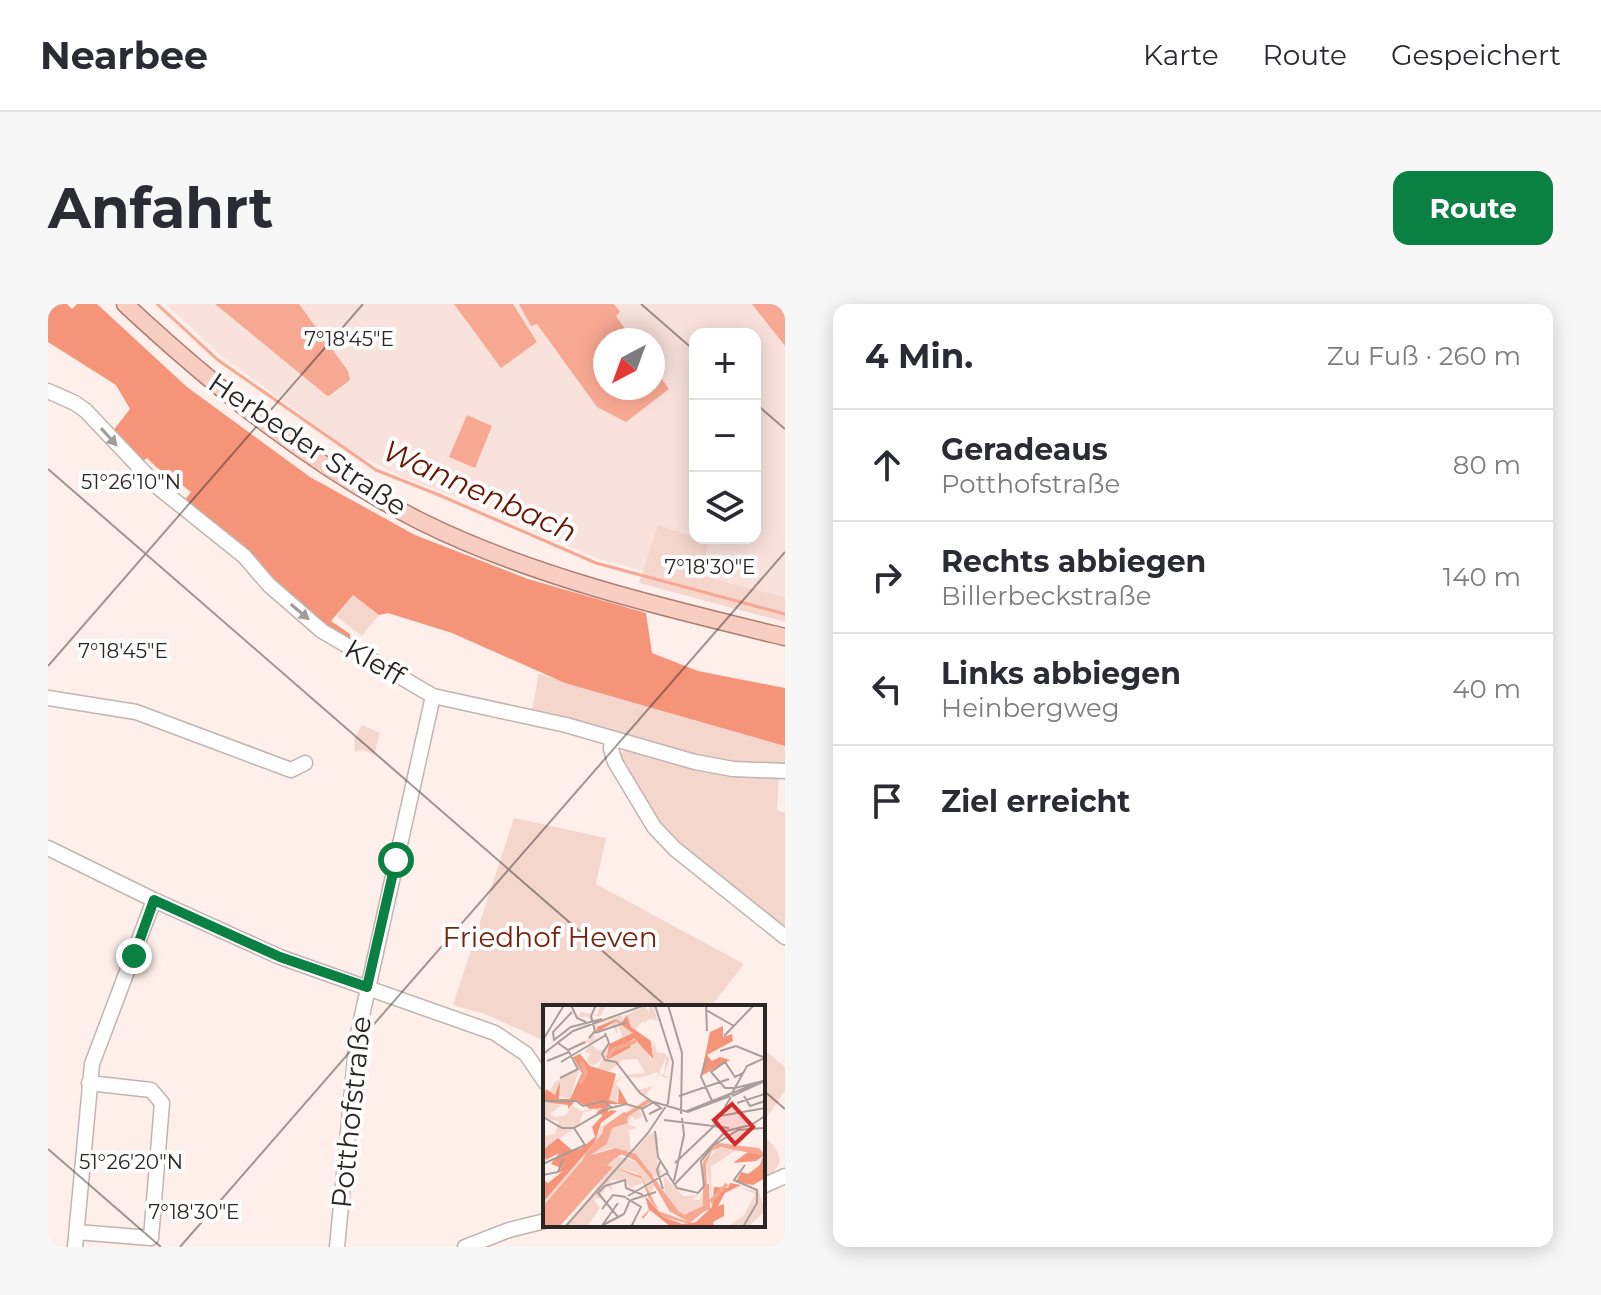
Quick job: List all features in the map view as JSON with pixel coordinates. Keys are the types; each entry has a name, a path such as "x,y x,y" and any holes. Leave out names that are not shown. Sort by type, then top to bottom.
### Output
{"main road":[{"name":"Herbeder Straße","path":"125,304 210,378 273,426 364,489 422,521 534,567 785,637"}],"street":[{"name":"Kleff","path":"48,391 86,411 159,488 244,556 269,585 322,631 433,696 481,705 714,766 785,771"},
{"name":"Potthofstraße","path":"337,1247 357,1038 433,696"},
{"path":"48,698 136,712 291,770 305,763"},
{"path":"612,738 615,762 654,827 675,849 785,937"},
{"path":"48,848 280,957 495,1033 526,1054 543,1079"},
{"path":"89,1083 151,1090 162,1103 151,1238 76,1239 89,1083 92,1064 154,900"},
{"path":"765,1185 785,1176"},
{"path":"465,1247 509,1230 543,1222"}],"shaded area":[{"path":"48,304 67,304 72,309 77,304 97,304 187,387 310,477 415,535 528,579 646,613 652,653 698,671 785,688 785,746 565,683 452,633 388,613 379,615 353,595 331,621 350,634 350,644 325,630 286,589 275,584 183,502 191,492 147,458 141,463 112,432 130,409 116,385 48,342"},
{"path":"166,304 752,304 785,346 785,609 598,559 355,454 220,355"},
{"path":"215,304 299,304 348,371 350,380 329,396 326,395"},
{"path":"454,304 513,304 537,342 501,368"},
{"path":"519,304 614,304 620,312 616,316 624,328 593,328 593,400 655,400 626,422 597,407 537,324 531,326"},
{"path":"752,304 785,304 785,346"},
{"path":"467,415 492,426 475,468 449,457"}],"green space":[{"path":"658,525 689,535 689,544 708,544 700,576 785,597 785,622 639,583"},
{"path":"353,595 379,615 362,636 336,616"},
{"path":"539,674 785,746 785,767 706,759 532,709"},
{"path":"362,725 380,733 374,755 363,750 355,752 354,739"},
{"path":"628,749 779,776 777,810 785,813 785,931 666,832 645,805 620,762 619,754"},
{"name":"Friedhof Heven","path":"514,818 606,838 596,884 744,964 712,1005 543,1005 543,1040 485,1014 453,1005"},
{"path":"765,1051 785,1067 785,1091 765,1119"},
{"path":"765,1137 780,1159 765,1179"}],"waterway":[{"name":"Wannenbach","path":"157,304 218,360 376,470 596,563 785,614"}],"route":[{"path":"134,956 154,900 280,957 367,987 396,860"}]}
